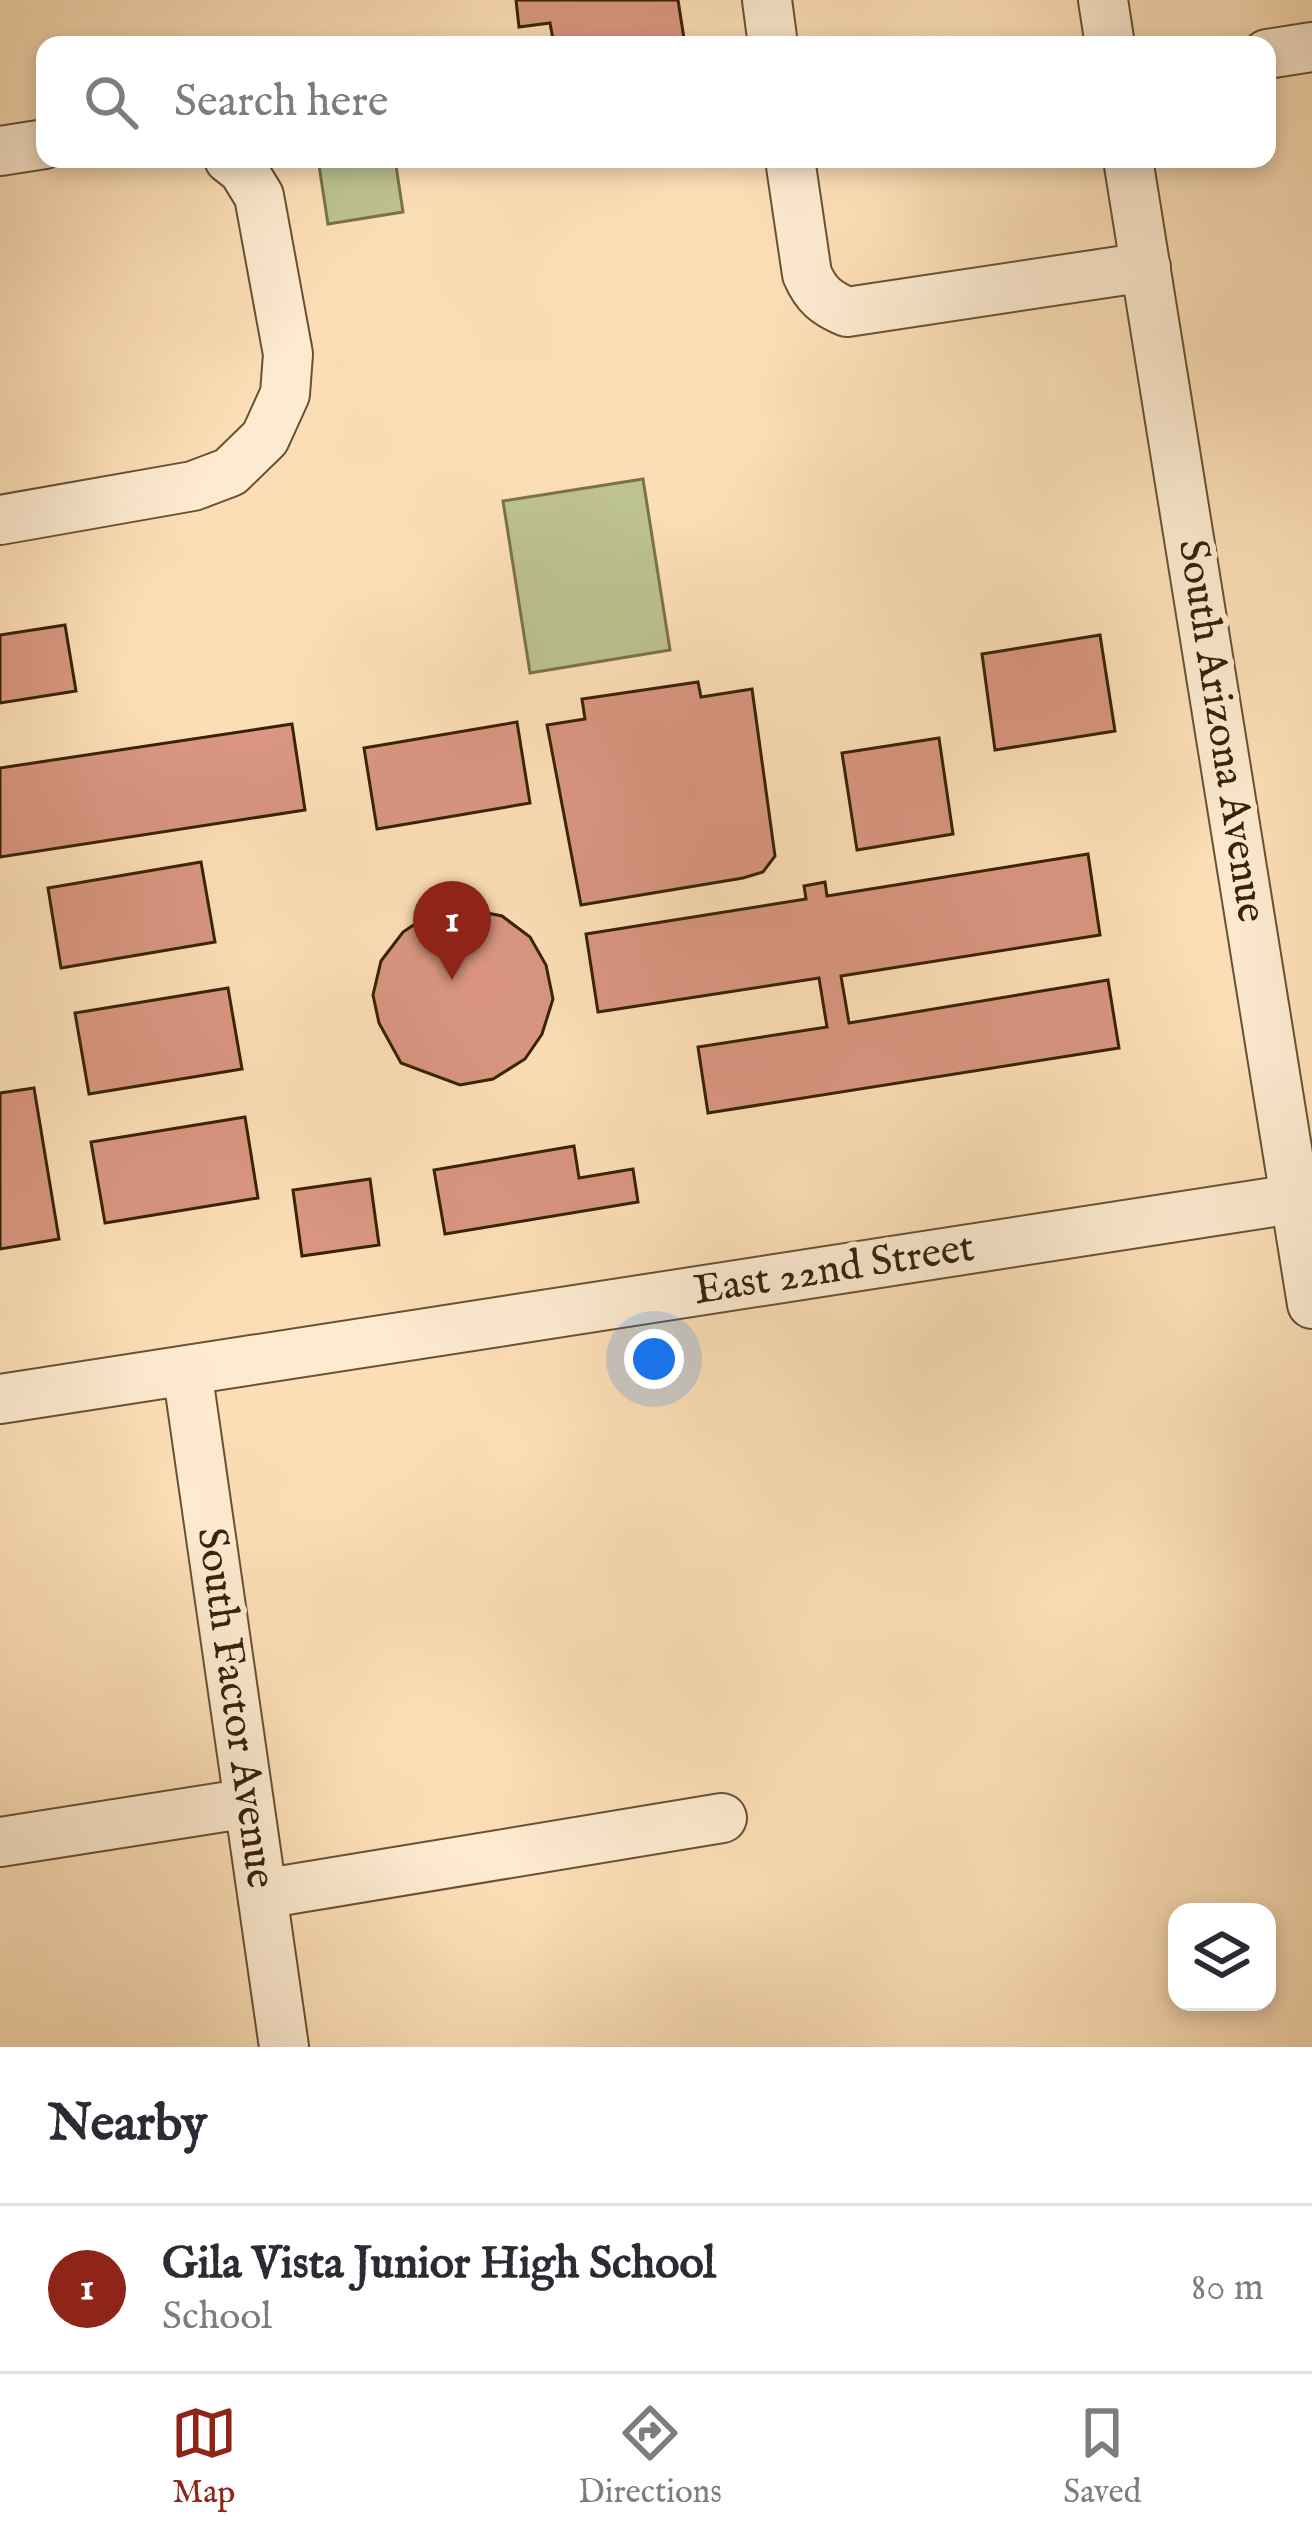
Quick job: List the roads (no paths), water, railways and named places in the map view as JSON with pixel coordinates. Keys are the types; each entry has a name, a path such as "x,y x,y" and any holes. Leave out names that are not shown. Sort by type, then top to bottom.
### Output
{"street":[{"path":"767,0 772,36"},
{"path":"1103,0 1109,36"},
{"path":"1276,53 1312,47"},
{"path":"0,151 36,145"},
{"path":"0,520 193,486 230,472 265,438 285,394 288,354 260,196 240,168"},
{"path":"791,168 807,274 827,303 847,312 1146,267"},
{"name":"South Arizona Avenue","path":"1130,168 1304,1197 1312,1304"},
{"name":"East 22nd Street","path":"0,1399 1304,1197"},
{"name":"South Factor Avenue","path":"187,1370 284,2047"},
{"path":"0,1842 249,1803"},
{"path":"262,1894 722,1819"}],"place":[{"name":"Gila Vista Junior High School","path":"452,980"}]}
